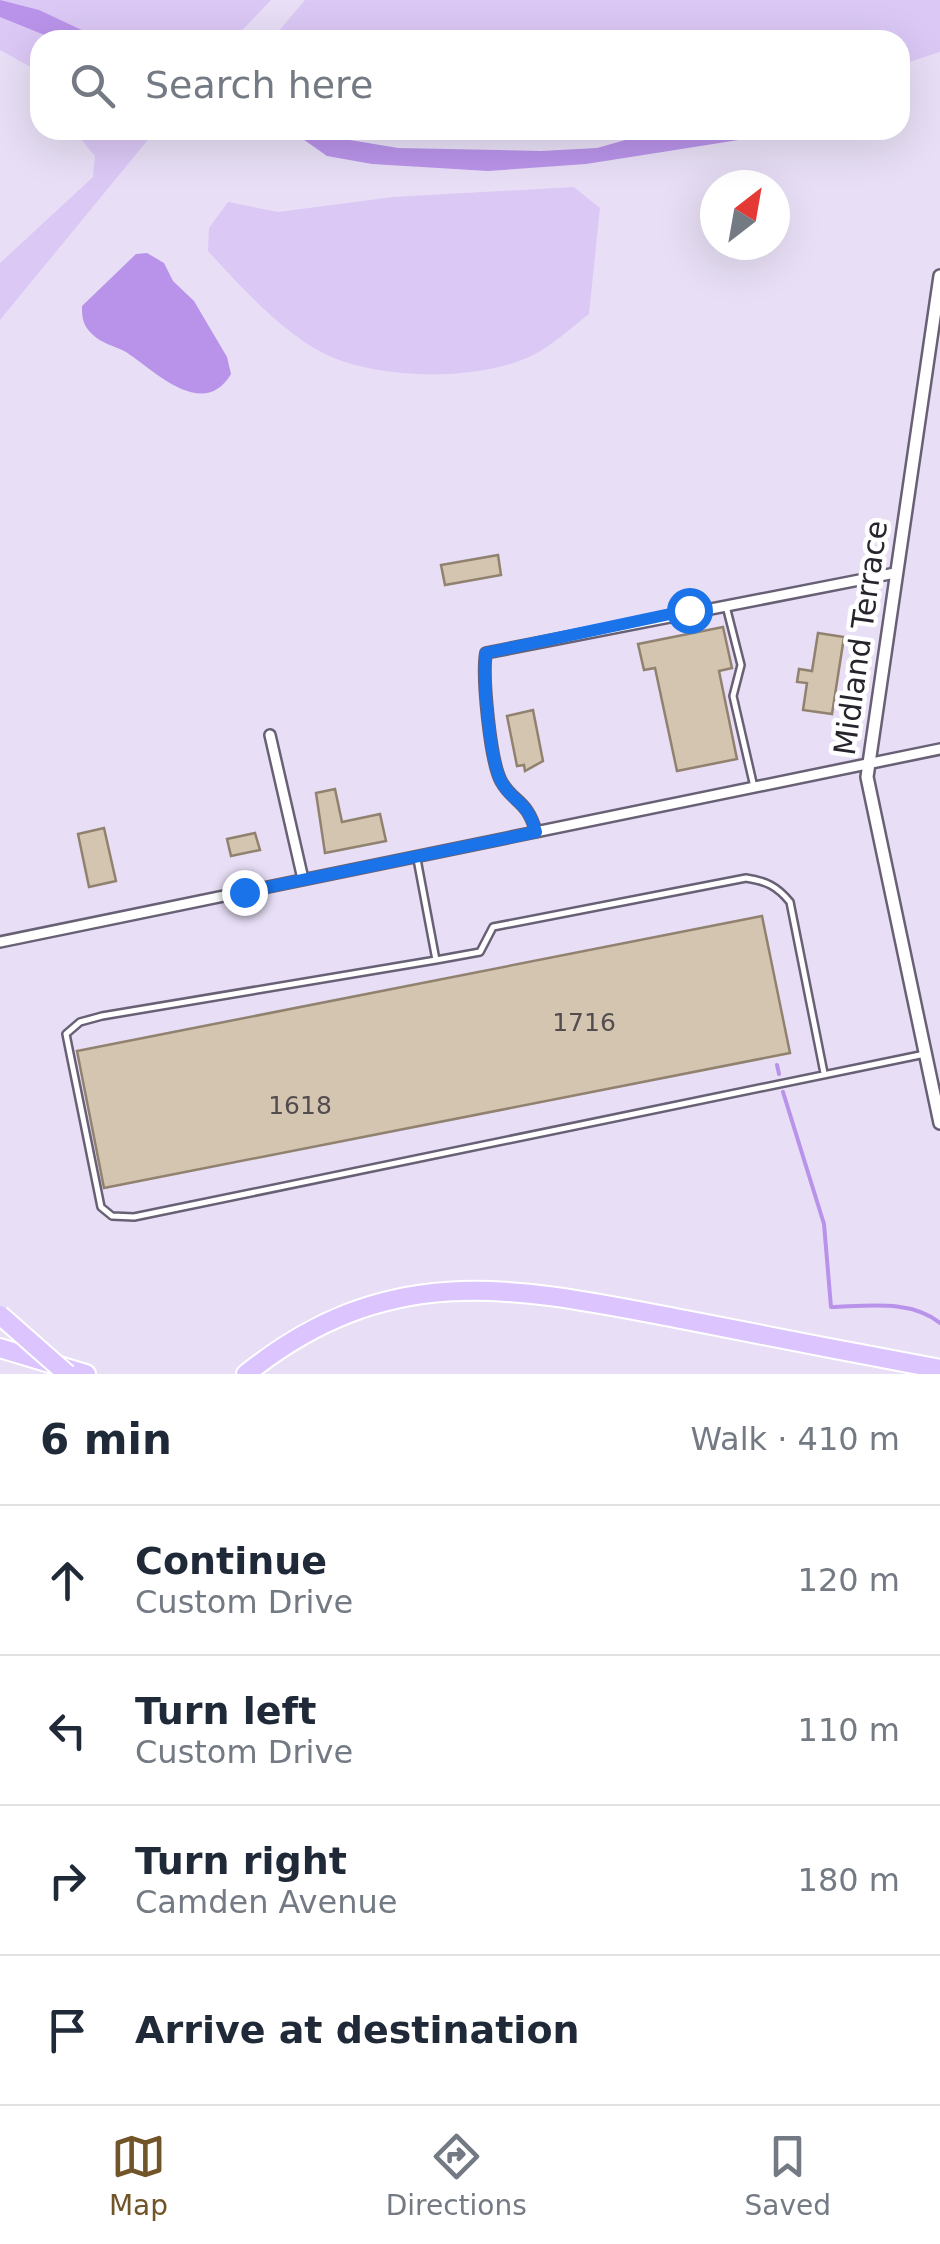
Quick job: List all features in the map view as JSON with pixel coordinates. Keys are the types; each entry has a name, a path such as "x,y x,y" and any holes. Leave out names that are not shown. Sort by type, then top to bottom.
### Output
{"highway":[{"path":"246,1374 324,1324 415,1294 476,1288 516,1290 940,1369"},
{"path":"0,1315 68,1374"},
{"path":"0,1348 86,1374"}],"street":[{"name":"Midland Terrace","path":"940,276 868,764 940,1123"},
{"path":"536,832 530,810 501,781 484,685 486,653 725,602 894,573"},
{"path":"270,736 304,879"},
{"path":"0,942 940,750"}],"lane":[{"path":"725,602 741,665 733,696 754,787"},
{"path":"417,859 436,960"},
{"path":"824,1074 790,902 779,888 763,880 746,878 493,927 480,952 80,1022 66,1034 101,1206 112,1216 134,1217 925,1054"}],"shaded area":[{"path":"0,0 271,0 242,30 30,30 30,67 0,50"},
{"path":"0,0 39,10 82,30 32,30 0,17"},
{"path":"305,0 940,0 940,52 910,62 910,30 280,30"},
{"path":"82,140 148,140 0,320 0,263 93,177 95,156"},
{"path":"304,140 350,140 398,148 541,151 597,148 625,140 739,140 586,164 488,171 372,164 327,156"},
{"path":"574,187 600,208 589,314 533,355 485,370 399,373 345,362 323,353 277,320 208,251 209,228 228,202 278,212 393,197"},
{"path":"147,253 164,263 173,281 194,301 227,357 231,374 220,387 207,393 179,388 126,352 99,340 85,325 82,306 136,254"}],"building":[{"path":"498,555 501,575 445,585 441,565"},
{"path":"723,627 732,668 719,671 737,759 677,771 655,668 644,670 638,644"},
{"path":"818,633 844,637 832,714 803,710 807,683 797,682 799,669 812,671"},
{"path":"533,710 543,761 525,771 524,765 517,766 507,716"},
{"path":"335,789 342,822 380,814 386,841 325,853 316,793"},
{"path":"104,828 116,881 89,887 78,834"},
{"path":"255,833 260,850 231,856 227,839"},
{"path":"762,916 790,1053 104,1188 77,1051"}],"waterway":[{"path":"777,1065 779,1074"},
{"path":"783,1092 824,1224 831,1307 902,1307 940,1323"}],"route":[{"path":"244,892 536,832 530,810 501,781 484,685 486,653 689,610"}]}
